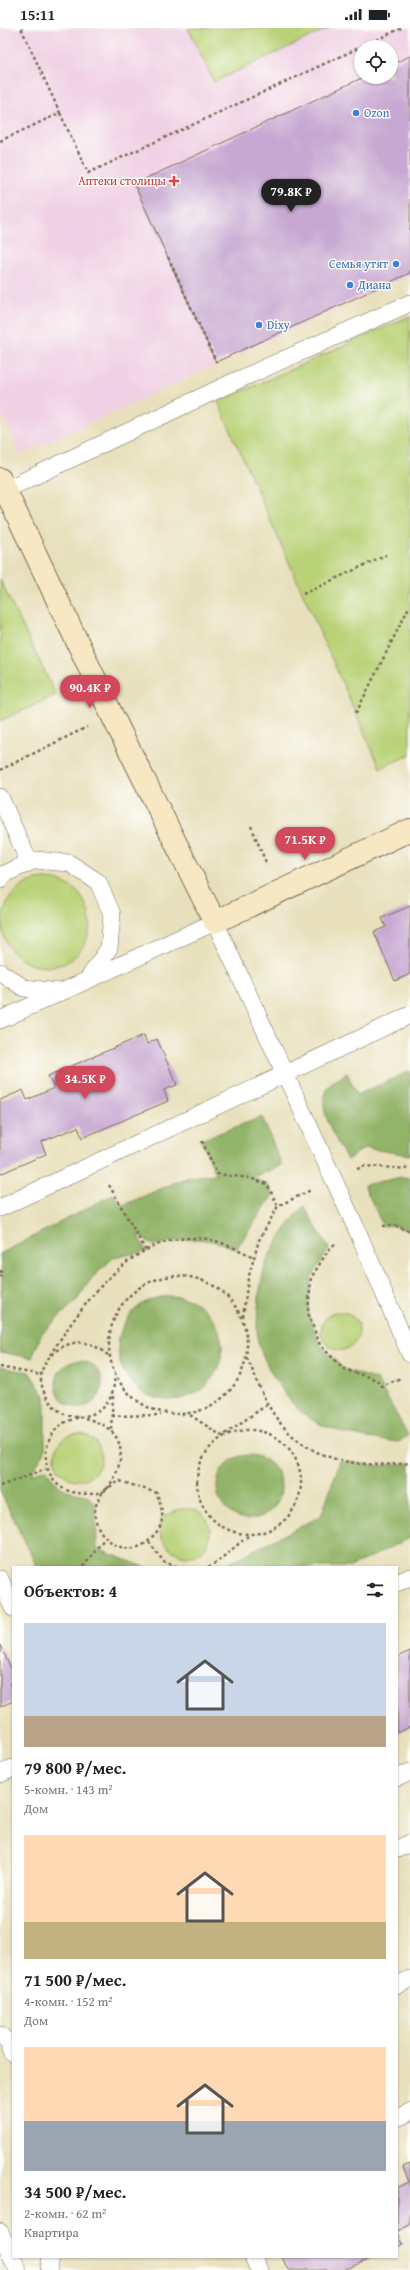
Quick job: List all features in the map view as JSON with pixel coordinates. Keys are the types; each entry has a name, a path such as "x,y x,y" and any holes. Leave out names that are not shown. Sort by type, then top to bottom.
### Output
{"street":[{"path":"3,484 112,715 215,922 410,830"}],"lane":[{"path":"3,484 410,303"},
{"path":"0,797 29,862"},
{"path":"0,880 4,874 35,860 70,863 98,882 112,914 109,948 88,979"},
{"path":"0,1020 215,922 284,1075 334,1179 410,1354"},
{"path":"0,972 24,988 60,992"},
{"path":"0,1208 410,1015"},
{"path":"398,1583 410,1577"},
{"path":"0,1579 12,1606"},
{"path":"0,1774 12,1768"},
{"path":"398,1778 410,1772"},
{"path":"398,1849 410,1843"},
{"path":"398,1985 410,1979"},
{"path":"0,2035 8,2042 12,2052"},
{"path":"398,2118 410,2112"},
{"path":"0,2232 12,2257"},
{"path":"12,2258 18,2270"},
{"path":"49,2270 51,2258"},
{"path":"253,2258 259,2270"}],"path":[{"path":"21,28 88,174 402,28"},
{"path":"0,142 60,113"},
{"path":"168,257 227,385"},
{"path":"303,594 386,555"},
{"path":"356,713 409,607"},
{"path":"0,770 112,715"},
{"path":"192,1118 217,1174 250,1178 267,1184 278,1206"},
{"path":"97,1163 146,1251"},
{"path":"410,1169 365,1166 278,1206 258,1240 248,1279 242,1318 247,1358 268,1404 292,1436 312,1451 340,1461 379,1466 410,1463"},
{"path":"403,1378 380,1386 377,1380 344,1369 320,1345 308,1313 311,1278 329,1249 357,1230 392,1225 410,1231"},
{"path":"113,1395 100,1411 79,1417 63,1424 51,1435 45,1452 46,1469 55,1483 70,1492 87,1495 104,1490 120,1481 157,1493 162,1517 159,1530 149,1542 135,1548 124,1548 104,1538 97,1527 96,1506 104,1490 115,1477 121,1461 120,1444 111,1429 96,1420 79,1417 59,1412 45,1396 41,1375 50,1355 69,1326 109,1276 146,1251 174,1239 197,1238 218,1242 254,1257"},
{"path":"0,1270 2,1274 0,1277"},
{"path":"210,1566 217,1562 248,1536 275,1529 295,1510 302,1483 295,1456 276,1436 250,1429 222,1436 191,1415 160,1414 132,1399 115,1375 108,1355 110,1326 124,1300 146,1283 174,1275 202,1279 226,1294 242,1318"},
{"path":"50,1355 67,1343 89,1343 108,1355"},
{"path":"112,1416 191,1415 217,1404 237,1384 247,1358"},
{"path":"0,1367 41,1375"},
{"path":"111,1429 115,1375"},
{"path":"248,1536 221,1528 202,1508 195,1482 202,1455 222,1436 268,1404"},
{"path":"0,1486 46,1469"},
{"path":"84,1566 104,1538"},
{"path":"149,1542 164,1562 176,1566"}],"shaded area":[{"path":"0,28 410,28 410,275 20,455 0,411"}],"green space":[{"path":"188,28 329,28 214,82"},
{"path":"410,316 410,755 380,768 218,402"},
{"path":"0,580 56,695 0,721"},
{"path":"46,879 63,882 77,892 87,906 90,923 87,940 77,954 63,964 46,967 29,964 15,954 5,940 2,923 5,906 15,892 29,882"},
{"path":"410,1071 410,1155 365,1148 347,1160 329,1125 326,1115 324,1096 327,1088 347,1073 357,1095"},
{"path":"262,1117 282,1165 251,1178 267,1184 273,1195 236,1249 216,1242 196,1239 186,1239 155,1246 137,1234 146,1251 113,1258 91,1279 77,1300 42,1333 32,1358 0,1352 2,1274 0,1254 114,1194 121,1206 188,1177 216,1174 201,1140"},
{"path":"402,1177 410,1178 410,1231 392,1225 383,1226 364,1185"},
{"path":"304,1206 329,1249 311,1278 308,1313 320,1345 344,1369 377,1380 408,1435 399,1442 349,1434 324,1426 312,1420 302,1413 289,1399 264,1359 258,1341 257,1325 260,1290 264,1270 278,1240"},
{"path":"170,1296 190,1300 207,1311 218,1328 222,1348 218,1368 207,1385 190,1396 170,1400 150,1396 133,1385 122,1368 118,1348 122,1328 133,1311 150,1300"},
{"path":"336,1312 344,1312 351,1315 356,1320 359,1331 356,1342 351,1347 344,1350 336,1350 329,1347 324,1342 321,1335 321,1327 324,1320 329,1315"},
{"path":"84,1361 96,1367 101,1375 101,1393 96,1401 88,1406 74,1407 62,1401 57,1393 56,1379 62,1367 70,1362"},
{"path":"0,1367 29,1372 45,1396 45,1451 31,1474 46,1469 58,1485 73,1492 87,1495 96,1506 97,1549 142,1566 37,1566 0,1491"},
{"path":"78,1434 91,1438 97,1444 101,1457 97,1470 91,1476 78,1480 65,1476 59,1470 55,1457 59,1444 65,1438"},
{"path":"243,1455 255,1455 272,1464 279,1475 281,1487 279,1499 272,1510 255,1519 243,1519 231,1514 222,1505 217,1493 217,1481 222,1469 231,1460"},
{"path":"340,1461 379,1466 410,1463 410,1538 352,1566 223,1566 321,1516"},
{"path":"181,1509 196,1510 205,1517 209,1526 210,1536 207,1545 201,1552 192,1556 181,1555 169,1548 163,1541 161,1534 160,1525 162,1517"}],"building":[{"path":"410,56 410,273 216,362 134,184 354,82 354,84 398,84 398,62"},
{"path":"410,906 410,974 395,981 374,932 386,927 382,918"},
{"path":"144,1035 147,1044 157,1039 177,1085 164,1090 168,1101 82,1138 78,1127 41,1142 46,1154 0,1174 0,1100 23,1090 27,1100 54,1088 48,1076"},
{"path":"0,1645 12,1671 12,1682 10,1683 12,1688 12,1701 0,1707"},
{"path":"410,1651 410,1727 398,1733 398,1657"},
{"path":"410,2164 410,2225 398,2231 398,2188 409,2182 403,2167"},
{"path":"398,2233 403,2244 398,2246"},
{"path":"282,2258 372,2258 344,2270 288,2270"}],"place":[{"name":"Ozon","path":"356,113"},
{"name":"Аптеки столицы","path":"174,181"},
{"name":"Семья утят","path":"396,264"},
{"name":"Диана","path":"350,285"},
{"name":"Dixy","path":"259,325"}]}
